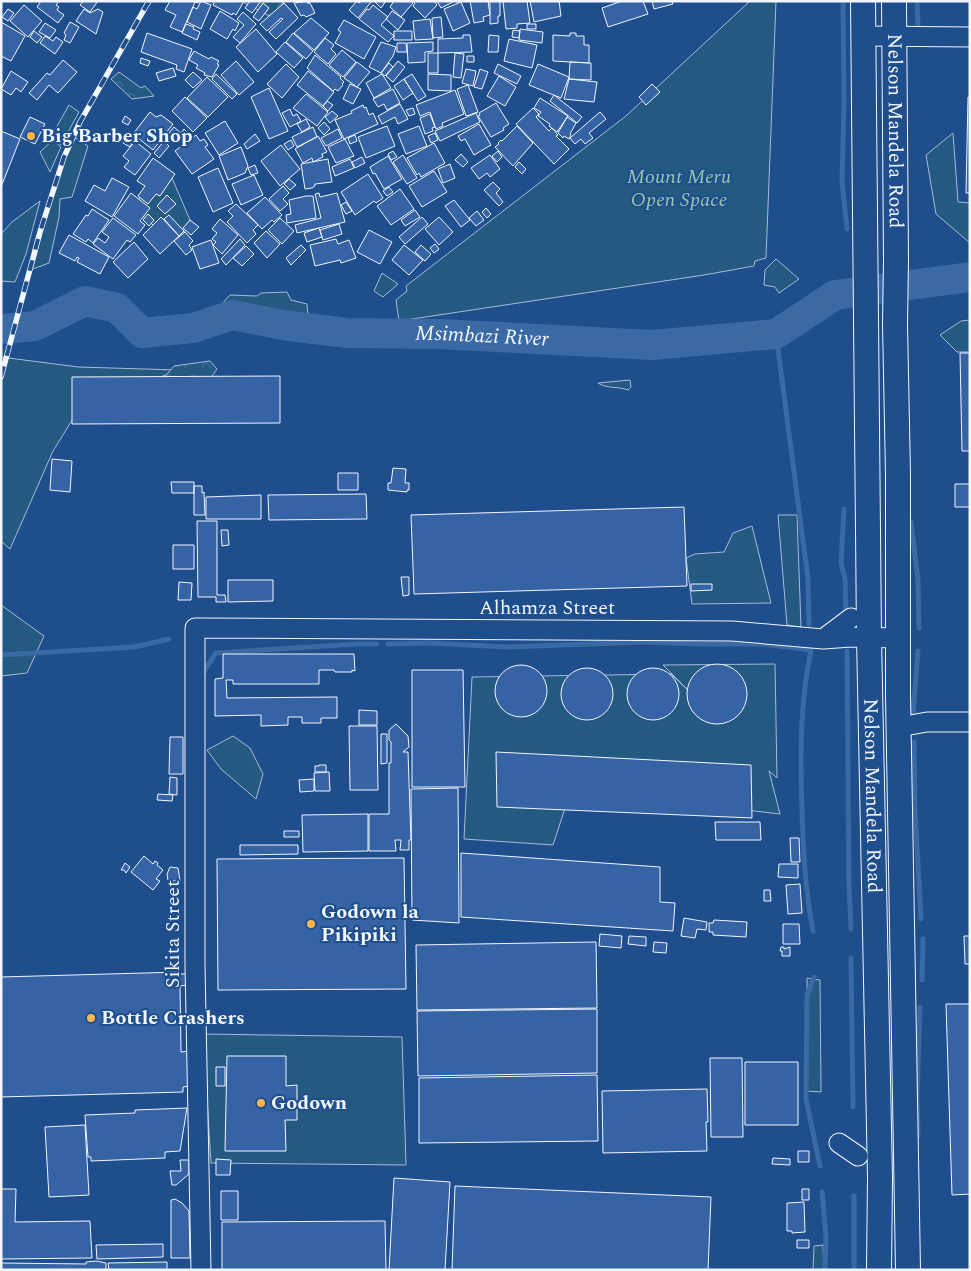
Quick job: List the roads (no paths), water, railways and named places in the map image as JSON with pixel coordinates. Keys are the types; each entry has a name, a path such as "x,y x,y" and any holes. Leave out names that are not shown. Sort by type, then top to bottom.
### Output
{"main road":[{"name":"Nelson Mandela Road","path":"863,1 869,638 880,1176 879,1270"},
{"name":"Nelson Mandela Road","path":"894,1 896,260 894,324 898,476 899,727 908,1270"}],"street":[{"path":"863,36 970,37"},
{"path":"823,639 851,618"},
{"name":"Alhamza Street","path":"195,628 732,631 823,639 898,638"},
{"name":"Sikita Street","path":"195,628 195,965 201,1270"},
{"path":"899,727 927,722 970,722"},
{"path":"839,1143 858,1156"}],"waterway":[{"path":"843,1 844,102 842,182 847,229"},
{"path":"917,1 918,25"},
{"name":"Msimbazi River","path":"1,329 35,326 85,301 117,308 142,333 193,328 233,315 282,325 347,333 440,334 652,345 776,334 835,295 970,277"},
{"path":"776,334 808,579 809,625"},
{"path":"844,509 841,563 845,579 846,616"},
{"path":"911,522 918,580 919,628"},
{"path":"1,655 134,647 169,639"},
{"path":"388,644 430,643 506,647 644,642 763,644 811,650 803,710 801,770 805,871 813,931"},
{"path":"203,677 204,671 216,653 377,644"},
{"path":"847,651 851,929"},
{"path":"913,713 918,651"},
{"path":"914,742 915,810 921,919"},
{"path":"922,980 923,939"},
{"path":"851,958 853,1107"},
{"path":"814,977 807,995 806,1099 820,1166"},
{"path":"918,1136 917,1097 920,1007"},
{"path":"822,1192 826,1237 825,1270"},
{"path":"854,1196 854,1270"}],"railway":[{"path":"1,377 40,232 64,157 80,122 149,1"}],"place":[{"name":"Big Barber Shop","path":"31,136"},
{"name":"Godown la Pikipiki","path":"311,924"},
{"name":"Bottle Crashers","path":"91,1018"},
{"name":"Godown","path":"261,1103"}],"park label":[{"name":"Mount Meru Open Space","path":"679,188"}]}
